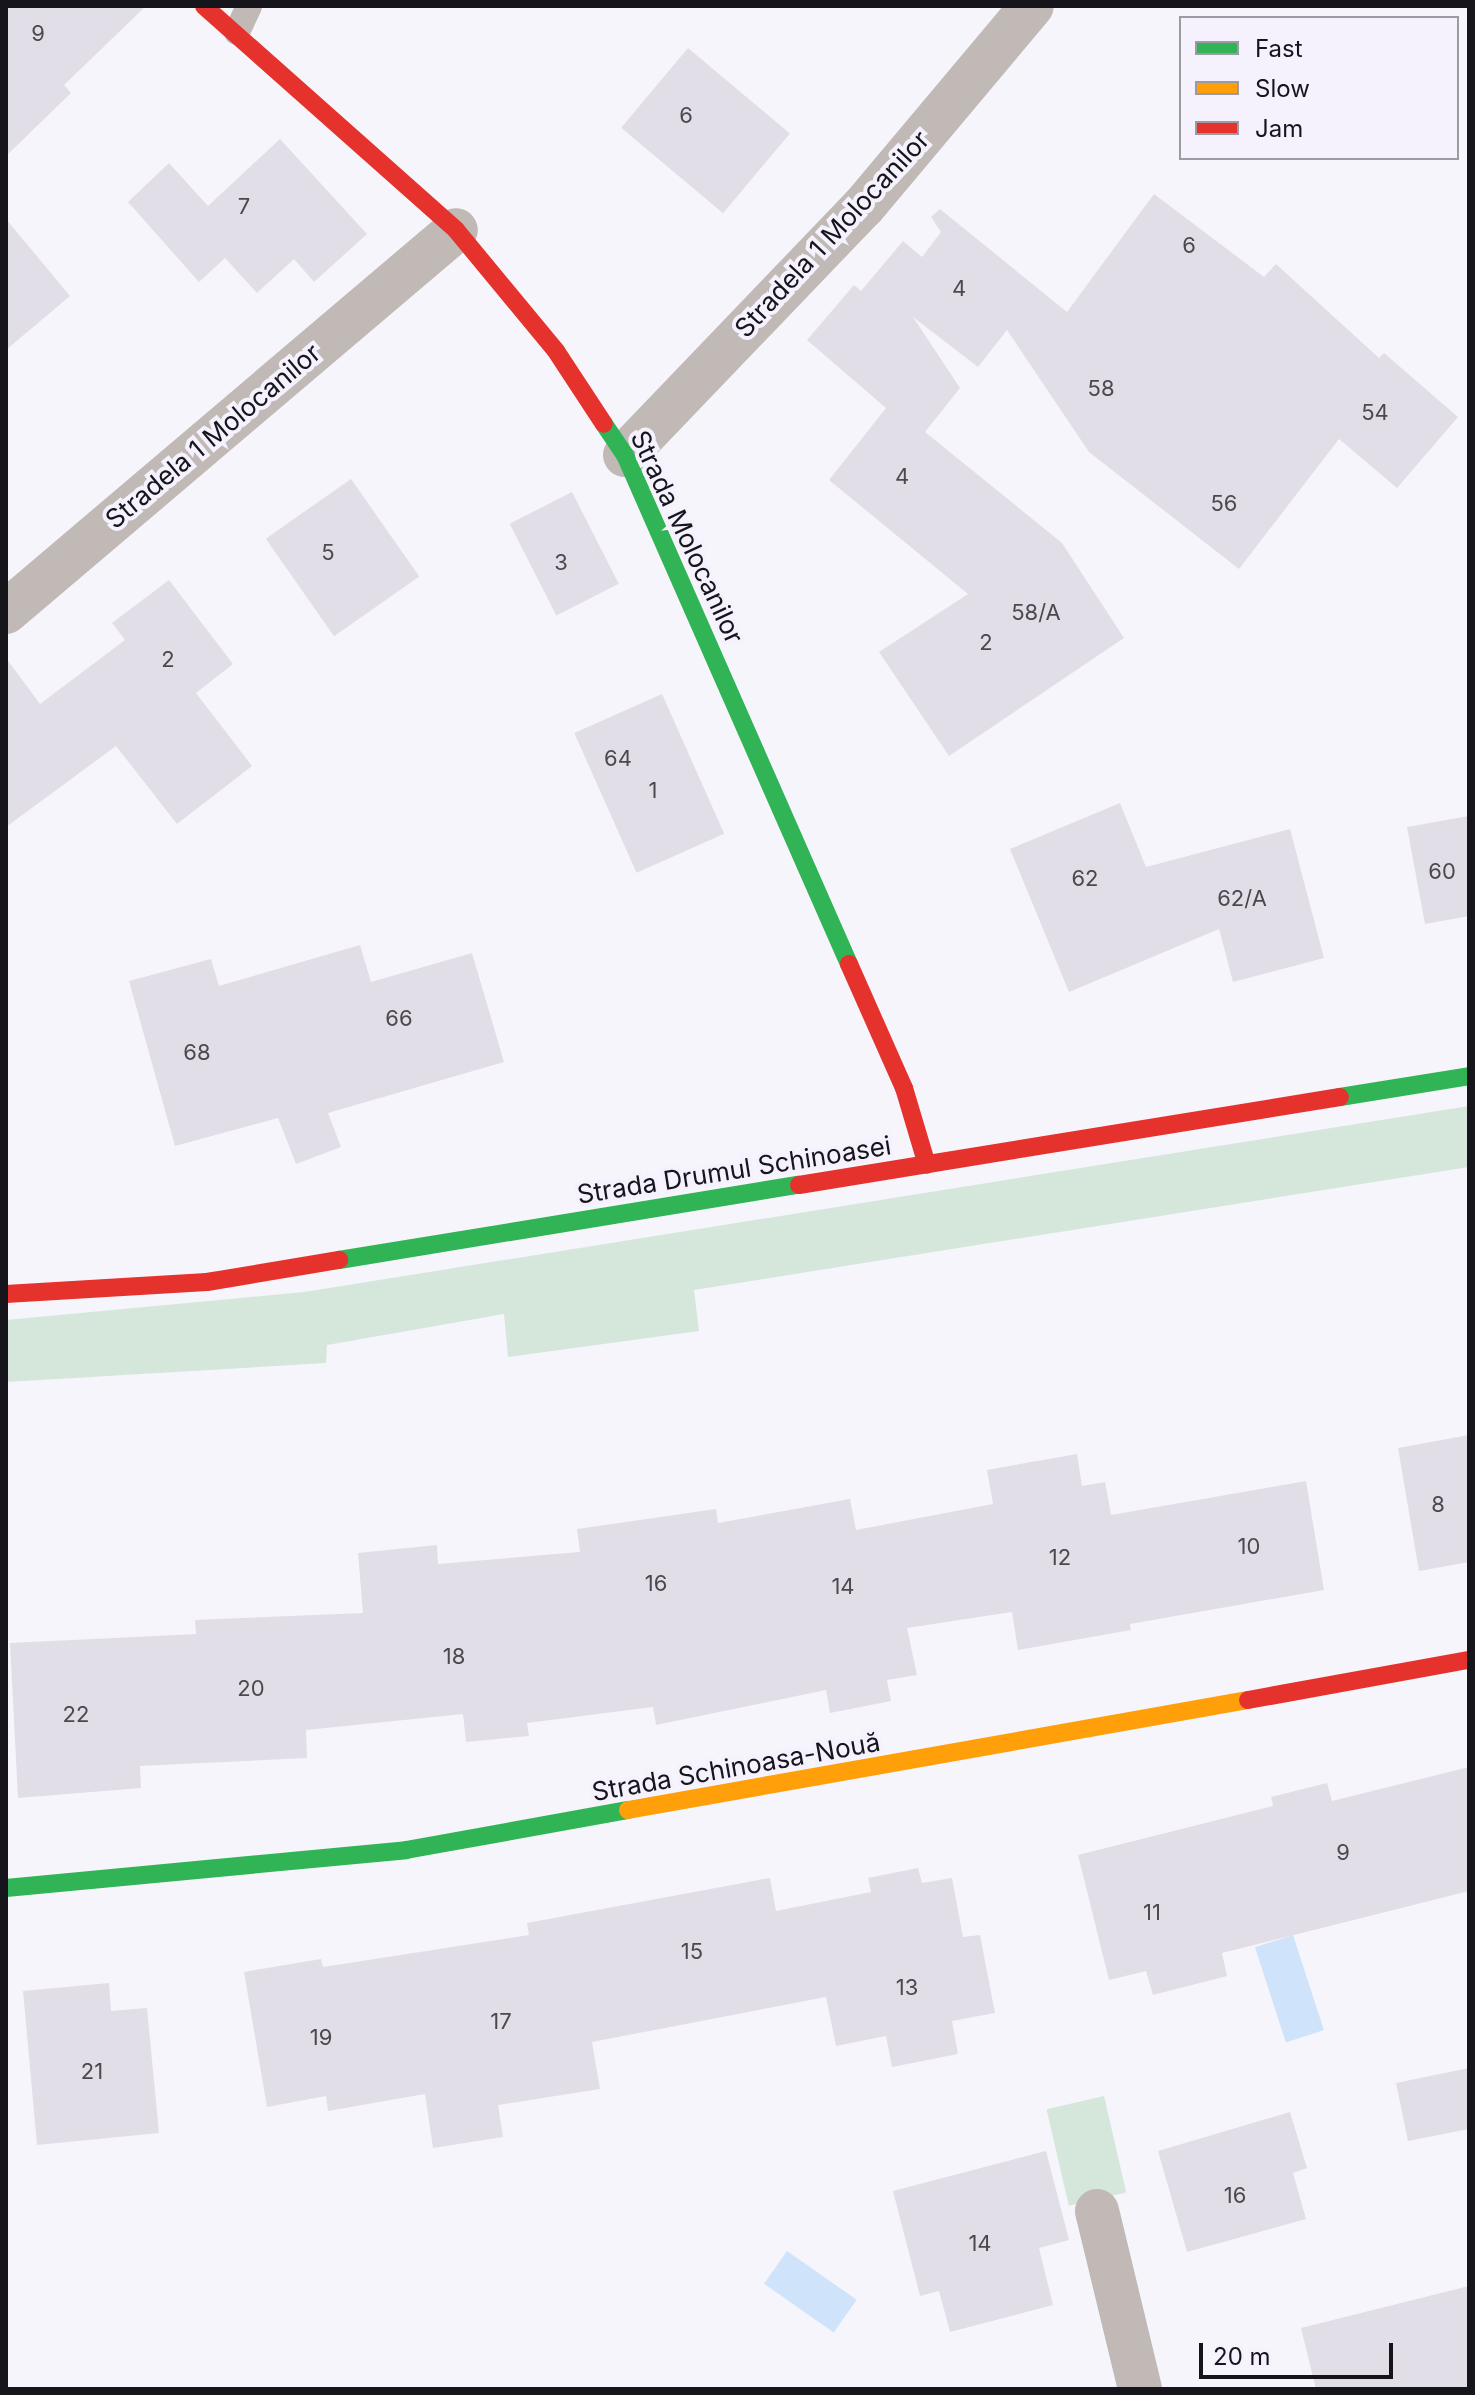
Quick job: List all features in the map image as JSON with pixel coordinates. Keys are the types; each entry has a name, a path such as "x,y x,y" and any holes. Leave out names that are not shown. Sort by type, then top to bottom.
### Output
{"street":[{"name":"Strada Molocanilor","path":"204,6 237,32 456,230 556,351 625,455 904,1088 927,1165"},
{"name":"Stradela 1 Molocanilor","path":"625,455 864,206 1032,6"},
{"name":"Stradela 1 Molocanilor","path":"6,612 456,230"},
{"name":"Strada Drumul Schinoasei","path":"6,1294 207,1282 1469,1076"},
{"name":"Strada Schinoasa-Nouă","path":"6,1888 406,1850 1469,1660"},
{"path":"1097,2211 1140,2389"}],"lane":[{"path":"237,32 249,6"}],"green space":[{"path":"1469,1106 1469,1167 694,1290 699,1331 508,1357 504,1314 327,1345 326,1363 6,1382 6,1320 304,1292"},
{"path":"1104,2096 1126,2192 1069,2206 1047,2109"}],"water":[{"path":"1293,1935 1324,2030 1286,2042 1255,1947"},
{"path":"787,2251 857,2300 834,2333 764,2284"}],"building":[{"path":"6,6 146,6 64,85 71,93 6,156"},
{"path":"688,48 790,133 723,213 621,128"},
{"path":"280,139 367,234 314,282 294,259 257,293 225,258 199,282 128,202 169,163 208,206"},
{"path":"1154,194 1264,277 1276,264 1379,358 1384,353 1458,417 1397,488 1339,439 1239,569 1089,452 1007,330 978,367 913,317 960,388 925,432 1062,543 1124,638 949,756 879,652 968,594 829,480 886,408 807,340 854,285 861,291 903,241 922,257 941,232 931,217 940,209 1067,312"},
{"path":"6,219 70,296 6,350"},
{"path":"351,479 419,576 334,636 266,539"},
{"path":"572,492 619,584 556,616 510,524"},
{"path":"169,580 233,664 196,693 252,766 177,824 116,746 6,827 6,658 40,704 125,640 112,623"},
{"path":"662,694 724,834 637,873 574,733"},
{"path":"1120,803 1146,867 1290,829 1324,958 1233,982 1219,929 1069,992 1010,849"},
{"path":"1469,816 1469,916 1425,924 1407,827"},
{"path":"360,945 371,982 472,953 504,1062 328,1113 341,1147 296,1164 278,1118 175,1146 129,981 211,959 219,986"},
{"path":"1469,1435 1469,1562 1419,1571 1398,1448"},
{"path":"1077,1454 1082,1486 1105,1482 1111,1515 1306,1481 1324,1590 1130,1624 1131,1630 1018,1650 1012,1612 907,1628 917,1675 887,1680 891,1701 830,1713 826,1690 656,1725 653,1707 527,1723 529,1736 466,1742 463,1714 306,1730 307,1758 140,1766 141,1788 18,1798 10,1643 196,1634 195,1620 363,1613 358,1553 437,1545 438,1564 580,1552 577,1529 716,1509 718,1523 850,1499 856,1530 993,1504 987,1470"},
{"path":"1469,1767 1469,1891 1222,1953 1227,1976 1153,1995 1146,1971 1109,1980 1078,1855 1273,1806 1271,1797 1327,1783 1332,1801"},
{"path":"918,1868 922,1883 952,1878 963,1937 980,1935 995,2013 952,2021 958,2054 892,2067 886,2036 836,2046 826,1997 592,2042 600,2089 498,2105 503,2137 433,2148 425,2094 328,2111 326,2096 267,2107 244,1972 321,1959 323,1967 529,1935 527,1923 770,1878 776,1911 871,1892 868,1878"},
{"path":"109,1983 111,2011 147,2008 159,2133 37,2145 23,1991"},
{"path":"1469,2068 1469,2129 1408,2141 1396,2083"},
{"path":"1290,2112 1307,2168 1293,2173 1306,2219 1187,2252 1158,2151"},
{"path":"1046,2151 1069,2240 1039,2248 1053,2305 950,2332 939,2291 920,2296 893,2191"},
{"path":"1469,2286 1469,2389 1316,2389 1301,2328"}],"traffic: fast":[{"path":"604,424 625,455 849,964"},
{"path":"1340,1097 1469,1076"},
{"path":"339,1260 799,1185"},
{"path":"6,1888 406,1850 628,1810"}],"traffic: slow":[{"path":"628,1810 1248,1700"}],"traffic: jam":[{"path":"204,6 456,230 556,351 604,424"},
{"path":"849,964 904,1088 927,1165"},
{"path":"799,1185 1340,1097"},
{"path":"6,1294 207,1282 339,1260"},
{"path":"1248,1700 1469,1660"}]}
